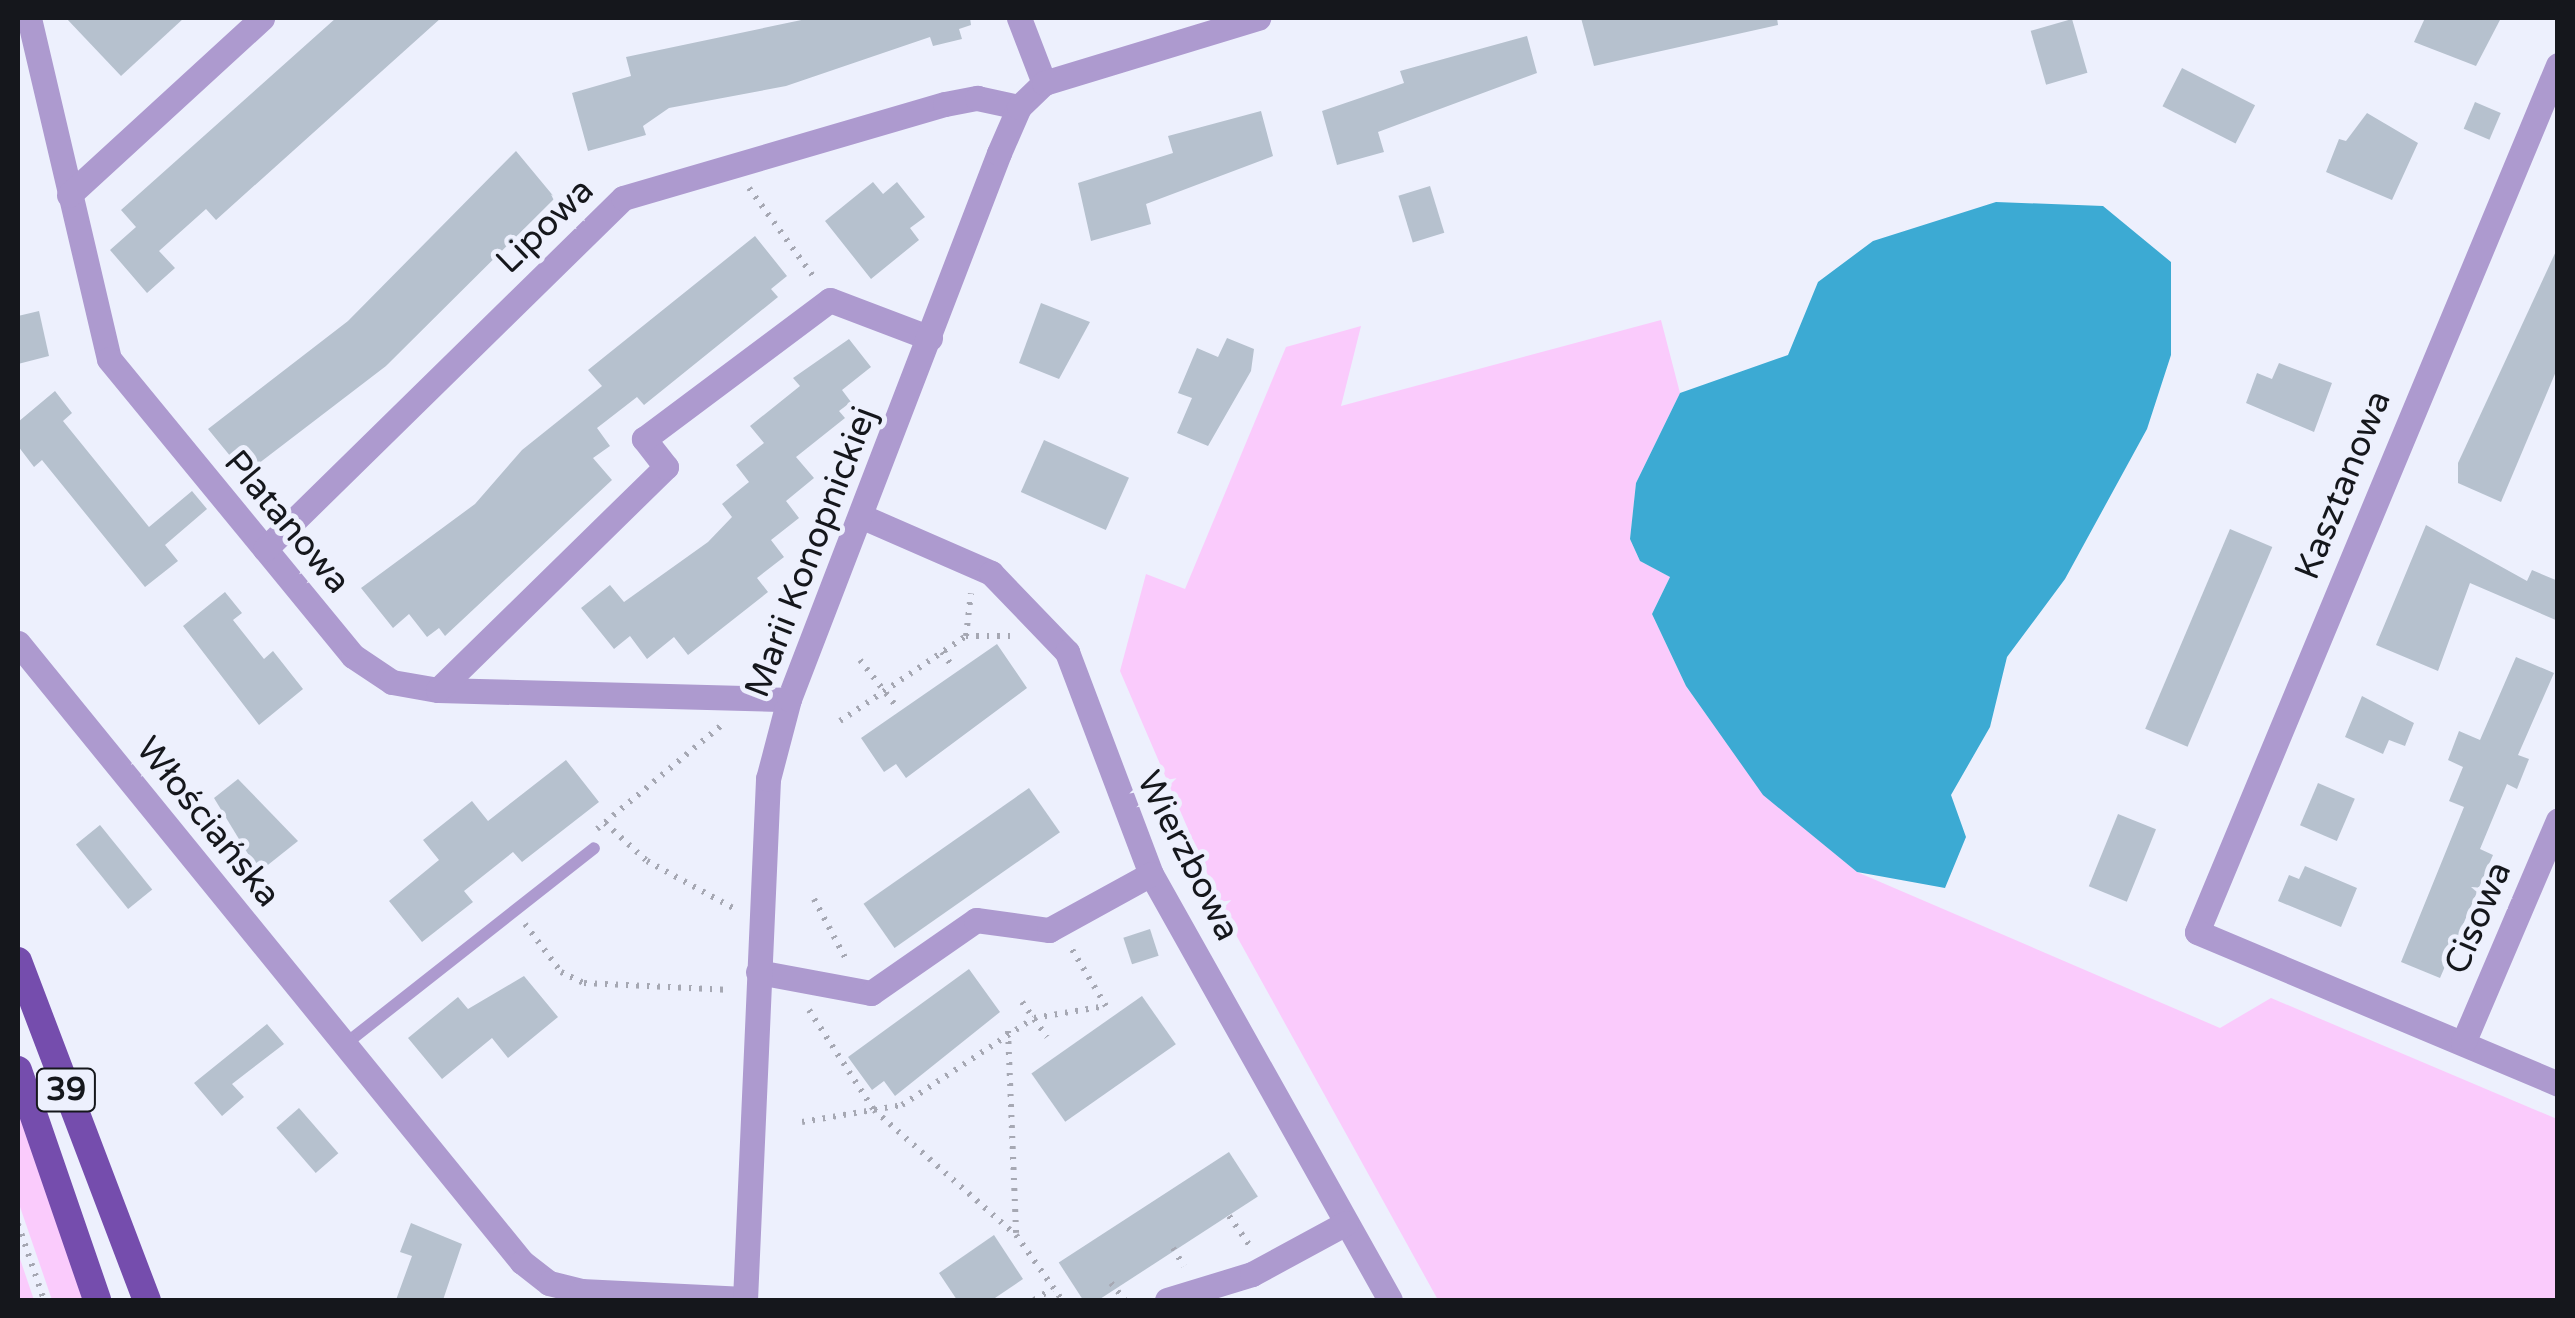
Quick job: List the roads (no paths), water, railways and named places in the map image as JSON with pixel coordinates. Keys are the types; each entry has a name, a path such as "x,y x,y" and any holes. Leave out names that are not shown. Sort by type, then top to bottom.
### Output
{"main road":[{"name":"39","path":"18,960 114,1220 132,1300"},
{"name":"39","path":"18,1070 97,1300"},
{"path":"114,1220 147,1300"}],"street":[{"name":"Platanowa","path":"29,18 109,359 367,668 438,690 789,699"},
{"path":"69,195 262,18"},
{"path":"1019,18 1044,83"},
{"name":"Marii Konopnickiej","path":"745,1300 768,779 789,699 863,517 1019,107 1044,83 1258,18"},
{"name":"Kasztanowa","path":"2462,1043 2197,932 2558,65"},
{"name":"Lipowa","path":"265,549 623,198 945,104 977,98 1019,107"},
{"path":"438,690 666,467 644,438 830,300 930,338"},
{"name":"Wierzbowa","path":"863,517 991,572 1028,602 1067,652 1151,874 1390,1300"},
{"name":"Włościańska","path":"18,643 344,1045 549,1283 745,1300"},
{"name":"Cisowa","path":"2462,1043 2558,820"},
{"path":"758,972 864,994 976,920 1057,925 1151,874"},
{"path":"2462,1043 2558,1084"},
{"path":"1166,1300 1252,1274 1346,1223"}],"lane":[{"path":"344,1045 594,848"}],"water":[{"path":"1996,202 2103,206 2171,262 2171,355 2147,429 2065,579 2007,657 1990,727 1951,795 1966,837 1945,888 1857,872 1763,795 1686,686 1652,614 1670,577 1640,561 1630,539 1636,483 1680,393 1788,355 1818,282 1873,241"}]}
